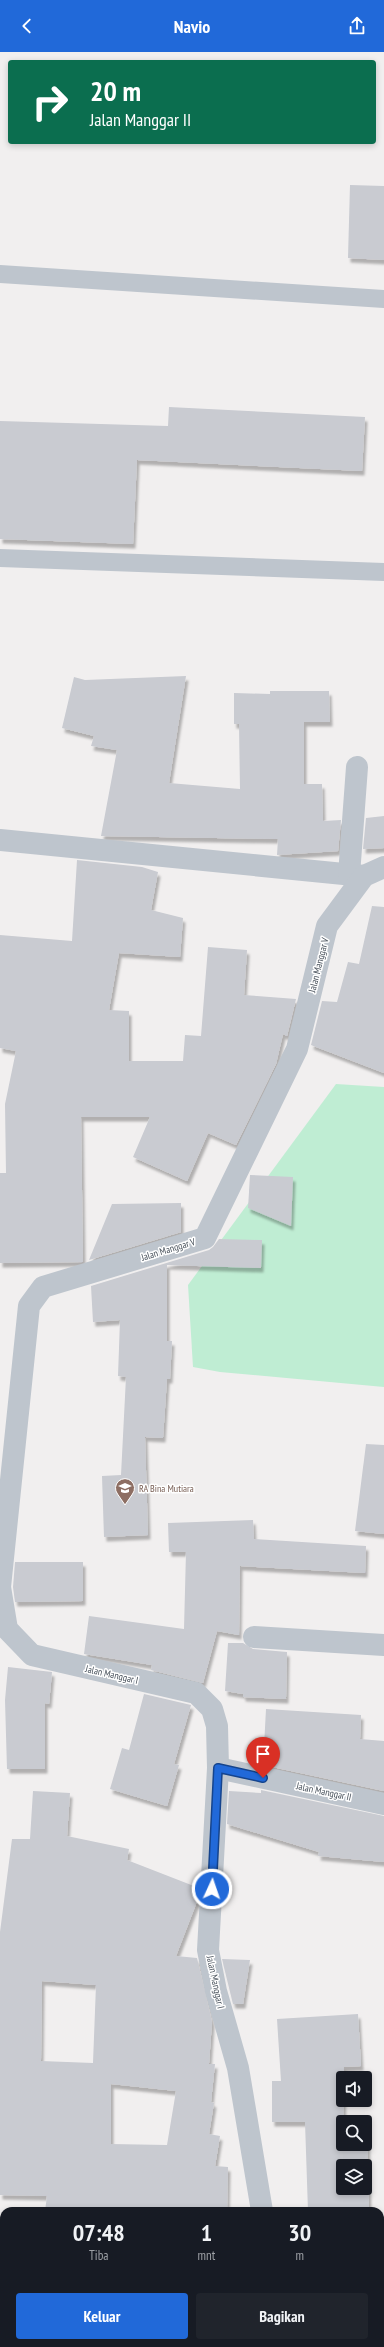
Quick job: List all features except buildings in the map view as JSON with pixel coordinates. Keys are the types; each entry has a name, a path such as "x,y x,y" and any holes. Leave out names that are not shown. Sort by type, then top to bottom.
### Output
{"street":[{"path":"0,840 356,875 358,767"},
{"name":"Jalan Manggar V","path":"0,1587 29,1306 43,1287 205,1238 297,1049 327,926 356,875 384,867"},
{"name":"Jalan Manggar I","path":"0,1587 7,1629 32,1655 196,1693 212,1709 217,1726 218,1768 208,1950 216,1991 238,2068 261,2207"},
{"path":"254,1637 384,1645"},
{"name":"Jalan Manggar II","path":"218,1768 384,1804"}],"lane":[{"path":"0,274 384,299"},
{"path":"0,558 384,572"}],"green space":[{"path":"336,1084 384,1087 384,1387 220,1372 193,1367 188,1285"}],"place":[{"name":"RA Bina Mutiara","path":"125,1505"}],"route":[{"path":"212,1889 218,1768 263,1778"}]}
